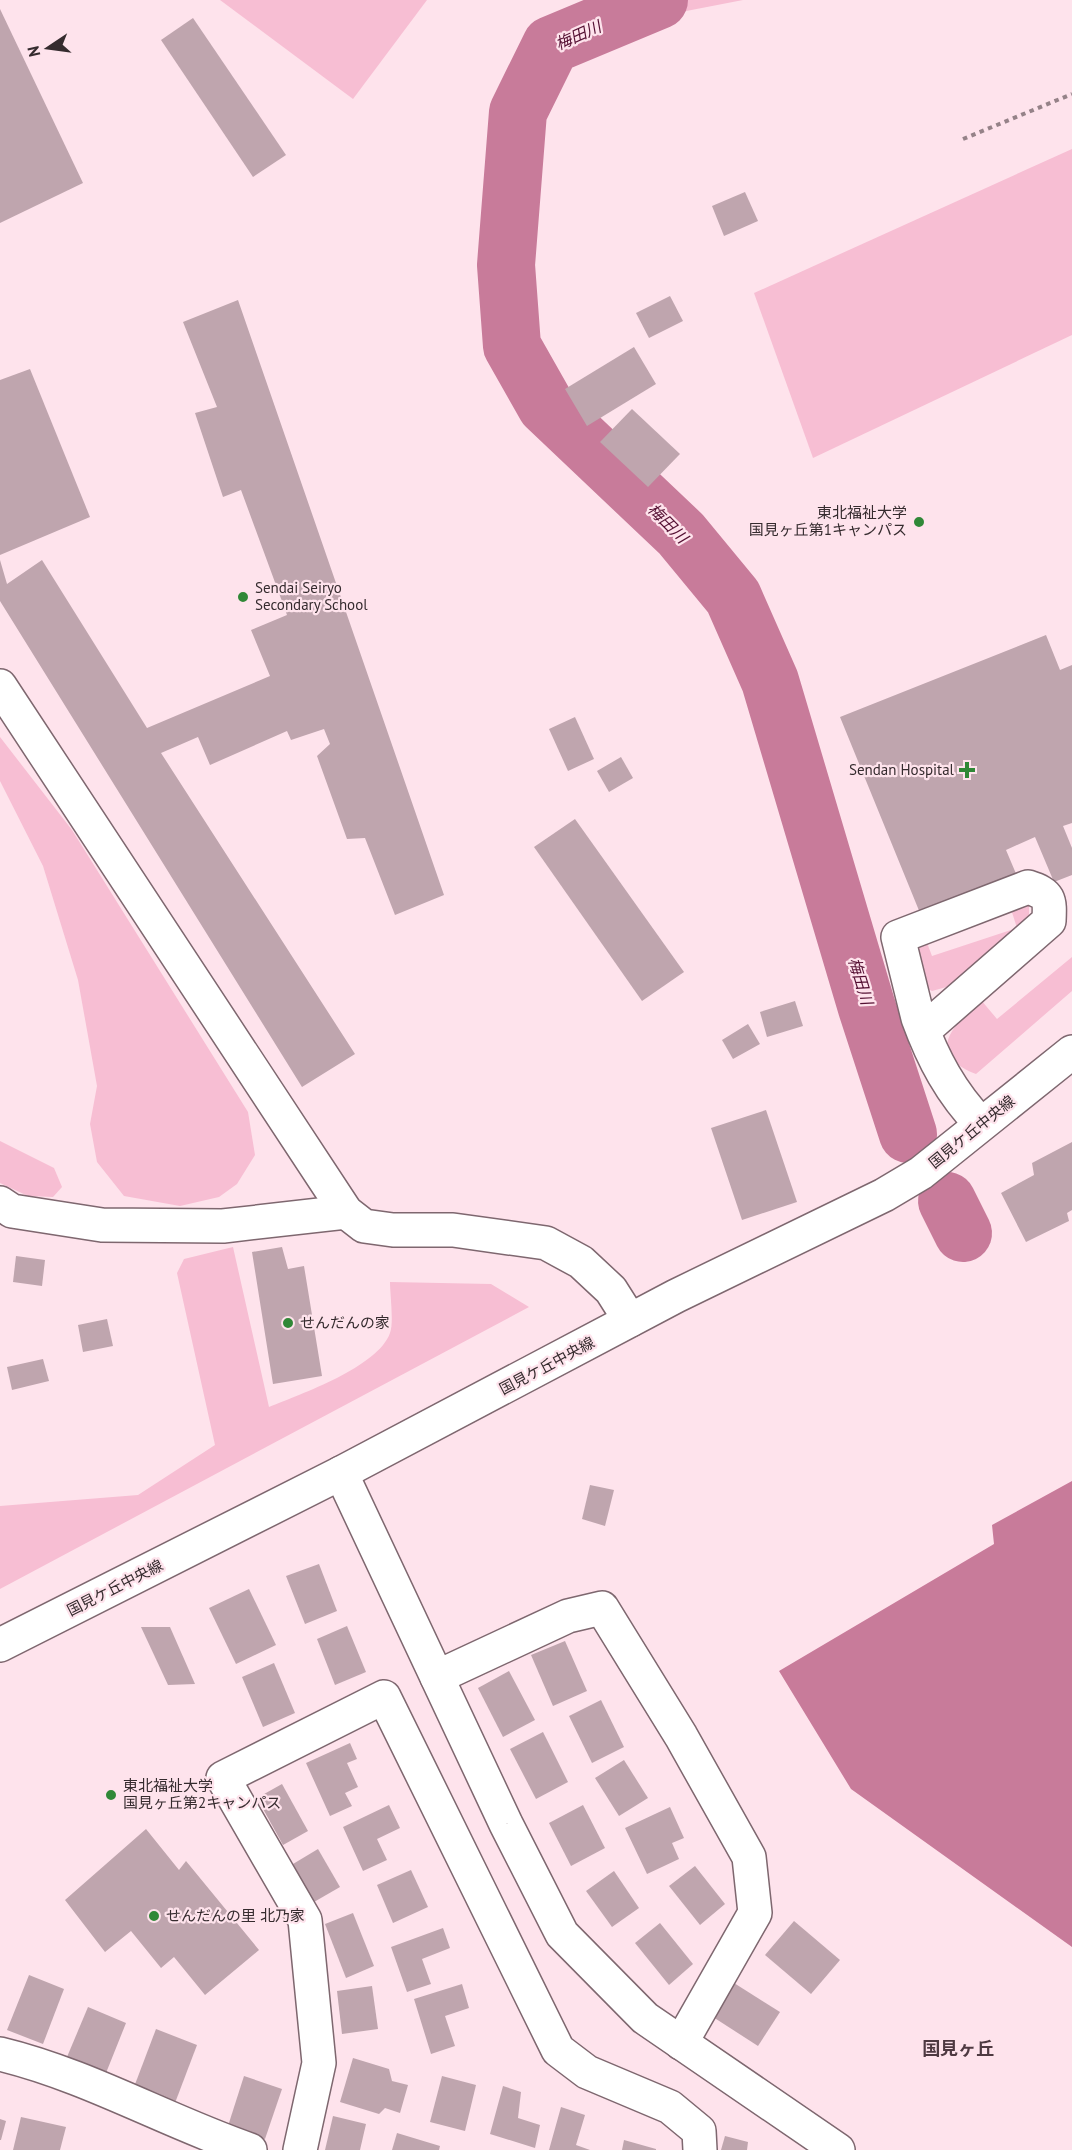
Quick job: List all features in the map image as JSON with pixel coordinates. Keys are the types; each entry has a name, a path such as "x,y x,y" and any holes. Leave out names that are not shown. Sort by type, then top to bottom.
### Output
{"street":[{"path":"0,686 346,1212 364,1226 393,1230 453,1230 546,1243 581,1262 611,1290 630,1320"},
{"path":"923,1030 1049,921 1050,902 1043,892 1028,887 898,937 923,1030 935,1062 960,1103 981,1124"},
{"name":"国見ケ丘中央線","path":"0,1645 341,1473 630,1320 884,1195 921,1173 1072,1052"},
{"path":"0,1203 12,1211 113,1225 223,1227 346,1212"},
{"path":"341,1473 562,1934 645,2018 838,2150"},
{"path":"437,1677 568,1616 602,1608 681,1736 749,1857 755,1913 681,2043"},
{"path":"300,2150 319,2063 305,1920 224,1778 384,1697 558,2050 587,2072 670,2107 699,2131 700,2150"},
{"path":"0,2054 39,2064 204,2134 250,2150"}],"path":[{"path":"963,139 1072,94"}],"shaded area":[{"path":"220,0 427,0 353,99"},
{"path":"610,0 743,0 640,20"},
{"path":"1072,149 1072,335 813,458 754,293"},
{"path":"0,737 72,830 248,1112 255,1155 237,1184 219,1197 180,1206 124,1196 97,1162 90,1124 97,1086 78,980 43,866 0,781"},
{"path":"1029,903 1029,925 950,986 932,991 925,987 915,950 924,935 932,956 1017,928 1010,906"},
{"path":"1072,957 1072,991 976,1074 960,1066 951,1057 947,1048 948,1038 961,1019 981,1000 997,1019"},
{"path":"0,1141 54,1168 62,1187 53,1197 28,1196 0,1183"},
{"path":"233,1247 269,1407 337,1378 371,1357 383,1345 391,1328 390,1282 491,1284 529,1307 0,1589 0,1506 138,1495 215,1445 177,1273 184,1259"},
{"path":"1072,1481 1072,1947 851,1789 779,1671 994,1544 992,1525"}],"building":[{"path":"0,9 83,183 0,223"},
{"path":"193,18 286,155 253,177 161,40"},
{"path":"745,192 758,221 724,236 712,206"},
{"path":"670,296 683,321 649,338 636,313"},
{"path":"238,300 444,895 395,915 365,838 347,839 317,756 330,744 324,729 291,740 287,731 210,765 198,737 161,753 355,1054 302,1087 0,601 0,560 7,584 42,560 147,728 270,676 251,630 287,615 241,490 223,497 195,413 217,407 183,322"},
{"path":"634,347 656,384 587,426 565,389"},
{"path":"30,369 90,517 0,555 0,380"},
{"path":"632,409 680,454 648,487 600,442"},
{"name":"Sendan Hospital","path":"1046,635 1060,670 1072,665 1072,823 1063,826 1072,848 1072,875 1054,882 1035,837 1006,850 1017,876 920,913 840,717"},
{"path":"575,717 594,759 568,771 549,729"},
{"path":"621,757 633,778 609,792 597,771"},
{"path":"575,819 684,972 642,1001 534,847"},
{"path":"795,1001 803,1026 767,1037 760,1012"},
{"path":"748,1024 760,1044 733,1059 722,1040"},
{"path":"766,1110 797,1202 742,1220 711,1128"},
{"path":"1072,1142 1072,1210 1067,1213 1069,1221 1026,1242 1001,1193 1034,1175 1032,1163"},
{"name":"せんだんの家","path":"282,1247 288,1269 304,1266 322,1376 273,1384 252,1252"},
{"path":"16,1256 45,1260 42,1286 13,1282"},
{"path":"107,1319 113,1346 83,1352 78,1325"},
{"path":"43,1359 49,1381 12,1390 7,1367"},
{"path":"590,1485 614,1490 605,1526 582,1519"},
{"path":"319,1564 337,1611 305,1624 286,1576"},
{"path":"249,1589 276,1645 236,1664 209,1608"},
{"path":"347,1626 366,1672 335,1685 317,1639"},
{"path":"141,1627 170,1627 195,1684 168,1685"},
{"path":"565,1641 587,1691 553,1706 531,1655"},
{"path":"274,1663 295,1713 263,1727 242,1677"},
{"path":"509,1671 535,1720 503,1737 478,1688"},
{"path":"601,1700 624,1747 592,1763 569,1716"},
{"path":"543,1732 568,1782 536,1799 510,1749"},
{"path":"350,1743 357,1759 347,1763 358,1787 345,1793 352,1806 330,1816 306,1763"},
{"path":"624,1760 648,1798 619,1816 595,1778"},
{"path":"282,1784 308,1831 283,1845 257,1798"},
{"path":"389,1805 400,1828 377,1839 387,1860 363,1871 343,1827"},
{"path":"583,1805 605,1848 571,1866 549,1823"},
{"path":"670,1807 684,1838 672,1843 679,1859 647,1874 625,1828"},
{"name":"せんだんの里 北乃家","path":"146,1829 179,1870 186,1861 259,1950 205,1995 174,1957 161,1968 131,1931 105,1952 65,1900"},
{"path":"318,1849 340,1887 314,1902 293,1864"},
{"path":"695,1866 725,1904 700,1925 669,1886"},
{"path":"411,1870 428,1907 393,1923 377,1885"},
{"path":"614,1871 639,1908 612,1927 586,1891"},
{"path":"353,1913 374,1966 346,1978 325,1924"},
{"path":"794,1921 840,1960 811,1994 765,1955"},
{"path":"660,1923 693,1964 669,1985 635,1943"},
{"path":"443,1928 450,1948 422,1959 431,1984 407,1992 391,1947"},
{"path":"29,1975 64,1989 43,2044 7,2030"},
{"path":"734,1983 780,2012 758,2046 713,2017"},
{"path":"462,1984 469,2008 445,2016 455,2046 431,2054 414,1999"},
{"path":"372,1986 378,2029 342,2034 337,1991"},
{"path":"88,2007 126,2023 106,2073 67,2057"},
{"path":"156,2029 197,2045 175,2103 134,2087"},
{"path":"353,2058 389,2069 392,2081 408,2085 400,2113 385,2108 379,2114 340,2102"},
{"path":"244,2076 282,2089 265,2139 228,2126"},
{"path":"442,2076 476,2085 465,2131 430,2122"},
{"path":"503,2086 521,2092 518,2118 540,2125 535,2148 490,2134"},
{"path":"561,2107 585,2115 576,2145 590,2150 549,2150"},
{"path":"333,2116 366,2124 360,2150 325,2150"},
{"path":"21,2117 66,2127 60,2150 13,2150"},
{"path":"0,2119 6,2121 1,2140 0,2140"},
{"path":"397,2133 440,2146 439,2150 392,2150"},
{"path":"725,2136 748,2142 747,2150 721,2150"},
{"path":"624,2140 656,2149 656,2150 622,2150"}],"waterway":[{"name":"梅田川","path":"659,0 551,45 518,112 506,265 512,346 546,406 681,534 733,597 770,681 867,1008 908,1134"},
{"name":"梅田川","path":"947,1201 963,1233"}],"place":[{"name":"東北福祉大学 国見ヶ丘第1キャンパス","path":"919,522"},
{"name":"Sendai Seiryo Secondary School","path":"243,597"},
{"name":"Sendan Hospital","path":"967,770"},
{"name":"せんだんの家","path":"288,1323"},
{"name":"東北福祉大学 国見ヶ丘第2キャンパス","path":"111,1795"},
{"name":"せんだんの里 北乃家","path":"154,1916"}],"district":[{"name":"国見ヶ丘","path":"958,2049"}]}
